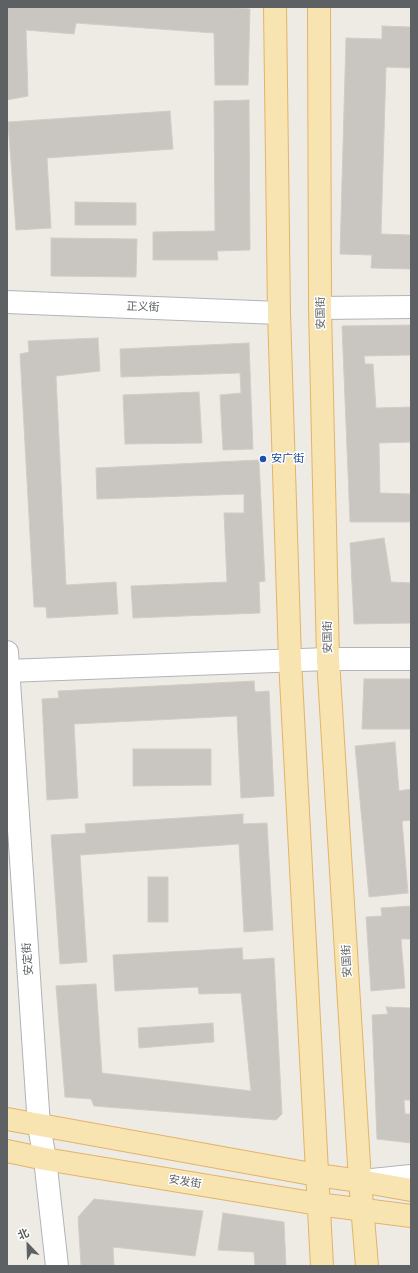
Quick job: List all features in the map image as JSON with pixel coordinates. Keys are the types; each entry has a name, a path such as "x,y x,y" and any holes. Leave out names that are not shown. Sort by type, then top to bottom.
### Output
{"main road":[{"path":"275,7 279,313 290,660 322,1266"},
{"name":"安国街","path":"319,7 320,308 328,659 366,1266"},
{"path":"7,1119 317,1175 411,1190"},
{"name":"安发街","path":"7,1151 45,1159 318,1204 411,1216"}],"street":[{"name":"正义街","path":"7,302 279,313"},
{"path":"320,308 411,307"},
{"path":"7,665 328,659 411,659"},
{"name":"安定街","path":"7,665 39,1126 45,1159 57,1266"},
{"path":"360,1181 411,1176"},
{"name":"安发街","path":"363,1210 411,1225"}],"building":[{"path":"7,7 227,7 250,9 248,85 215,85 214,33 76,23 74,34 26,30 28,96 7,100"},
{"path":"382,26 411,27 411,68 386,67 381,234 411,235 411,269 371,268 372,255 340,254 346,38 382,39"},
{"path":"249,100 250,250 217,251 218,260 153,260 153,232 215,231 214,101"},
{"path":"170,111 173,149 47,158 51,228 16,230 8,122"},
{"path":"75,202 136,203 136,225 75,225"},
{"path":"51,238 137,239 136,277 51,276"},
{"path":"411,325 411,355 364,356 365,364 373,364 376,408 411,407 411,442 379,443 380,493 411,494 411,522 350,522 342,326"},
{"path":"98,338 100,371 56,376 66,585 116,582 118,614 47,618 46,607 34,607 20,354 29,352 28,341"},
{"path":"249,343 253,449 223,450 220,395 241,393 240,373 121,377 120,349"},
{"path":"199,392 202,443 125,444 123,395"},
{"path":"259,460 265,581 259,582 260,613 133,618 131,586 227,582 224,513 244,513 244,494 97,499 96,468"},
{"path":"384,538 391,582 411,583 411,623 354,624 350,543"},
{"path":"364,679 411,679 411,729 362,729"},
{"path":"254,681 255,692 269,691 274,796 241,798 237,716 74,724 78,798 47,800 42,699 59,698 58,691"},
{"path":"395,742 399,791 411,789 411,820 402,821 408,893 369,897 355,746"},
{"path":"133,749 211,749 211,785 133,786"},
{"path":"243,814 243,824 267,823 273,930 244,932 239,844 80,855 87,962 60,964 51,835 86,833 85,824"},
{"path":"148,877 168,877 168,922 148,922"},
{"path":"411,906 411,939 401,939 405,988 371,991 366,917 382,916 381,908"},
{"path":"242,948 243,960 274,958 282,1114 276,1120 94,1106 91,1099 65,1097 56,986 96,984 102,1073 251,1091 241,993 199,994 198,987 115,991 113,955"},
{"path":"386,1007 411,1008 411,1100 404,1100 405,1114 411,1114 411,1143 377,1139 372,1015 388,1014"},
{"path":"213,1023 214,1042 139,1048 138,1028"},
{"path":"94,1199 203,1211 195,1256 113,1247 114,1266 81,1266 78,1217"},
{"path":"223,1213 284,1222 286,1266 255,1266 254,1252 218,1250"}],"place":[{"name":"安广街","path":"263,459"}]}
